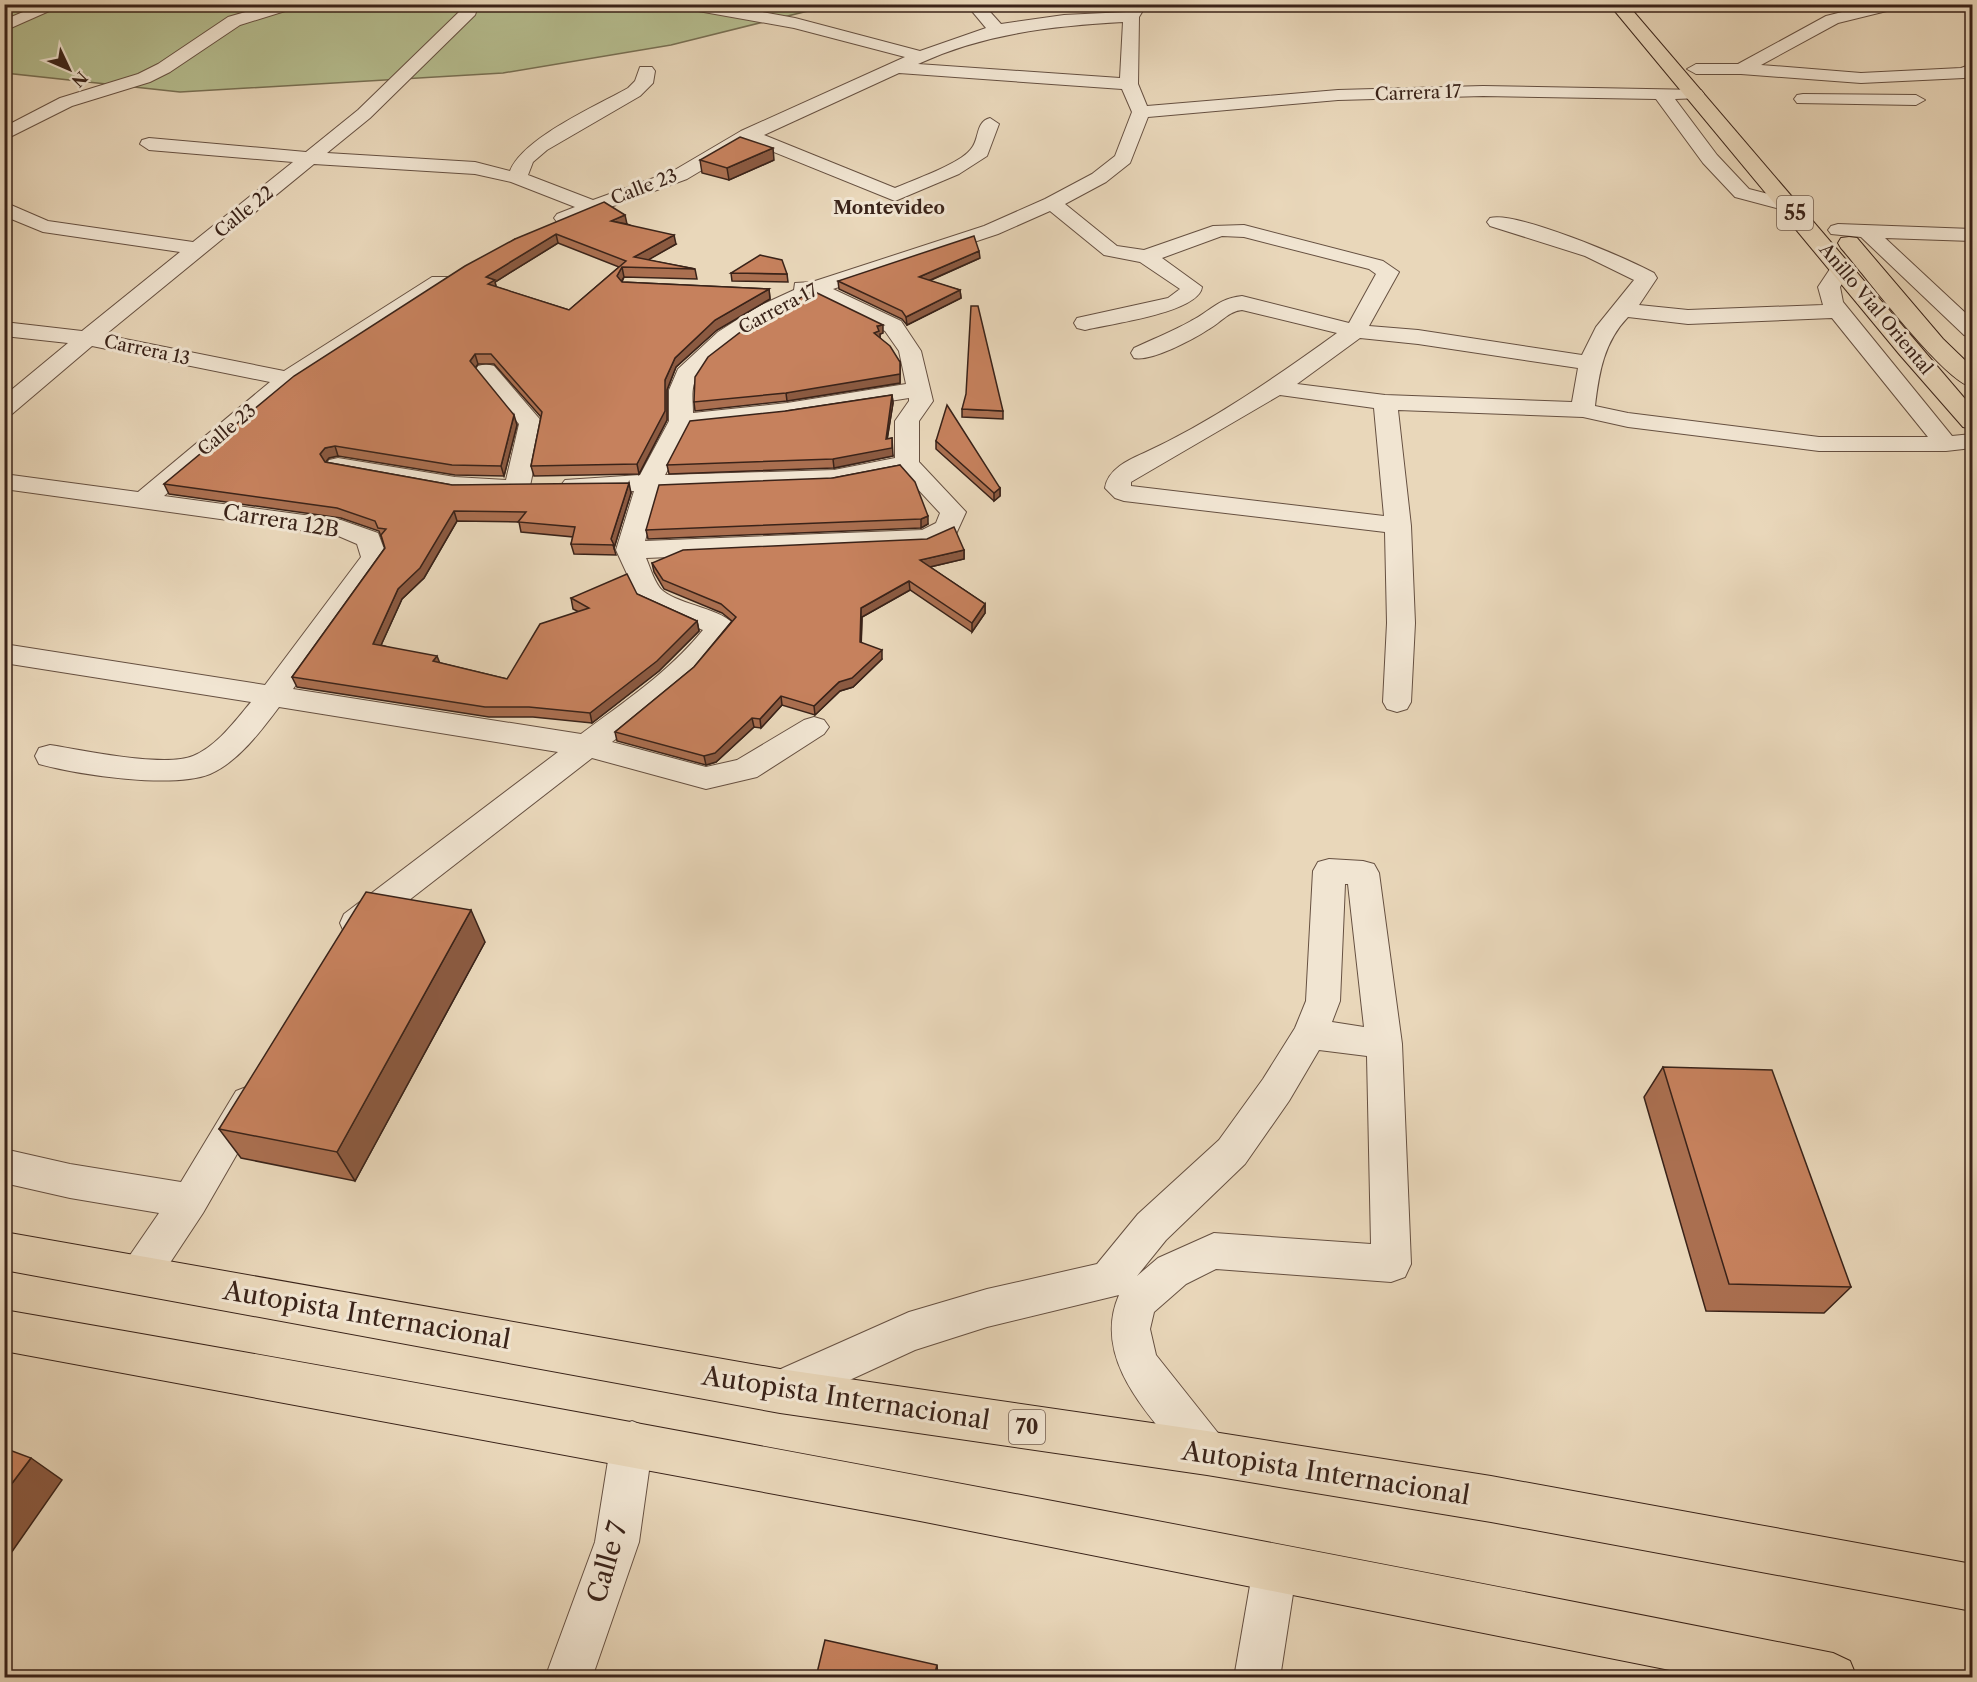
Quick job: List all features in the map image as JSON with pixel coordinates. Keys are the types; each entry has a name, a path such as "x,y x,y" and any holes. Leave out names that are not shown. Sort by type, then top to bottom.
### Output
{"highway":[{"name":"Anillo Vial Oriental","path":"1617,4 1841,267 1877,314 1972,422"},
{"path":"1638,4 1767,149"},
{"name":"Anillo Vial Oriental","path":"1822,212 1935,344 1972,380"},
{"name":"Autopista Internacional","path":"4,1251 780,1391 1207,1453 1491,1499 1972,1588"},
{"path":"4,1330 632,1442 1275,1568 1328,1576 1833,1677"}],"street":[{"path":"4,26 57,4"},
{"path":"4,135 66,102 144,78 164,68 234,21 292,4"},
{"name":"Calle 22","path":"4,409 87,338 311,158 412,68 469,12 471,4"},
{"path":"687,4 795,23 921,56"},
{"path":"795,23 797,4"},
{"path":"974,4 997,30"},
{"path":"1741,69 1832,19 1897,4"},
{"path":"1135,11 1129,84 1141,112"},
{"name":"Calle 23","path":"547,225 680,175 748,135 921,56 997,30 1135,11"},
{"path":"897,68 1129,84"},
{"path":"1696,69 1741,69 1861,78 1970,73"},
{"path":"516,178 524,160 540,146 634,92 644,82 646,71"},
{"path":"1861,78 1881,98"},
{"name":"Carrera 17","path":"629,550 649,482 681,421 681,390 686,374 726,337 765,312 814,288 991,230 1052,203 1099,178 1123,159 1141,112 1338,95 1483,91 1695,94"},
{"path":"1662,94 1710,159 1742,192 1788,205"},
{"path":"1803,99 1916,100"},
{"path":"748,135 895,195 952,170 980,152 990,124"},
{"path":"149,144 311,158 475,168 516,178 592,207"},
{"path":"1052,203 1111,250 1146,257 1186,284 1191,291 1175,303 1085,323"},
{"path":"4,208 44,226 199,249"},
{"path":"1497,222 1583,248 1619,262 1646,279 1636,298 1598,341 1589,363 1583,410"},
{"path":"1146,257 1220,230 1244,231 1376,265 1388,272 1386,280 1354,330 1276,388 1183,444 1142,463 1119,479 1118,488 1124,493 1398,526"},
{"path":"1838,230 1972,235"},
{"path":"1866,231 1972,330"},
{"path":"1841,267 1829,286 1832,303 1946,444"},
{"name":"Calle 23","path":"144,500 288,379 459,270"},
{"path":"339,952 356,922 666,685 702,650 721,626 679,611 650,596 629,550 927,538 947,528 953,512 907,463 907,421 921,402 910,351 893,326 814,288 767,290"},
{"path":"1142,353 1202,325 1230,304 1242,303 1354,330 1418,337 1589,363"},
{"path":"1624,310 1688,317 1837,311"},
{"name":"Carrera 13","path":"4,329 87,338 288,379"},
{"path":"1935,344 1972,339"},
{"path":"486,371 531,423 536,485"},
{"path":"1276,388 1384,402 1583,410 1628,420 1820,444 1946,444 1972,441"},
{"path":"681,421 787,410 919,389"},
{"path":"1384,402 1398,526 1401,623 1397,702"},
{"path":"338,465 455,485 536,485 764,481 834,477 907,463"},
{"name":"Carrera 12B","path":"4,481 341,528 369,539 374,557 273,694"},
{"path":"4,653 273,694 587,746 706,778 746,769 814,727"},
{"path":"50,756 173,771 202,766 225,752 273,694"},
{"path":"780,1391 909,1332 987,1308 1122,1291 1214,1251 1391,1264 1384,1044 1363,873 1329,872 1323,1001 1310,1034 1276,1090 1232,1152 1152,1227 1122,1291 1138,1365 1207,1453"},
{"path":"1310,1034 1384,1044"},
{"path":"140,1274 190,1201 267,1071"},
{"path":"4,1166 70,1181 190,1201"},
{"name":"Calle 7","path":"568,1677 617,1542 632,1442"},
{"path":"1257,1677 1275,1568"}],"green space":[{"path":"5,5 832,5 671,45 503,73 180,92 5,73"}],"building":[{"path":"740,137 773,148 727,168 700,160"},
{"path":"604,202 625,215 611,221 674,235 634,257 695,269 622,267 617,276 622,282 769,289 715,320 675,358 665,380 665,411 637,464 531,466 542,412 491,354 475,354 470,361 514,415 501,466 452,465 335,446 325,448 320,454 325,462 452,485 629,483 611,539 614,545 571,544 575,527 518,522 526,512 454,511 420,568 398,589 373,644 437,656 433,661 507,679 540,624 589,608 571,598 627,574 637,594 697,621 657,661 590,713 529,707 485,707 292,677 385,548 381,535 386,529 378,528 375,521 337,508 164,484 294,376 465,266 515,239","holes":["556,234 626,261 569,310 488,284 495,280 486,277"]},
{"path":"974,236 979,251 919,277 960,290 906,317 902,311 838,281"},
{"path":"760,255 782,260 787,274 731,273"},
{"path":"813,291 883,325 877,326 879,331 874,333 890,346 900,362 900,374 786,393 694,402 695,377 708,357 751,324"},
{"path":"971,306 978,306 1003,411 962,409 966,394"},
{"path":"892,395 886,439 892,438 892,448 833,459 667,465 690,421 786,411"},
{"path":"947,405 1000,488 994,493 936,441"},
{"path":"900,465 915,482 928,516 921,519 646,530 659,485 833,478"},
{"path":"954,527 964,550 920,560 985,604 972,623 909,581 861,608 860,642 882,650 852,678 839,682 814,706 781,696 760,719 752,718 715,753 704,756 615,732 694,667 736,617 721,604 663,580 652,563 683,550 927,539"},
{"path":"366,892 471,910 337,1152 219,1129"},
{"path":"1663,1067 1772,1070 1851,1287 1729,1284"},
{"path":"4,1448 31,1458 4,1494"},
{"path":"825,1640 937,1665 934,1677 816,1677"}],"district":[{"name":"Montevideo","path":"889,208"}]}
